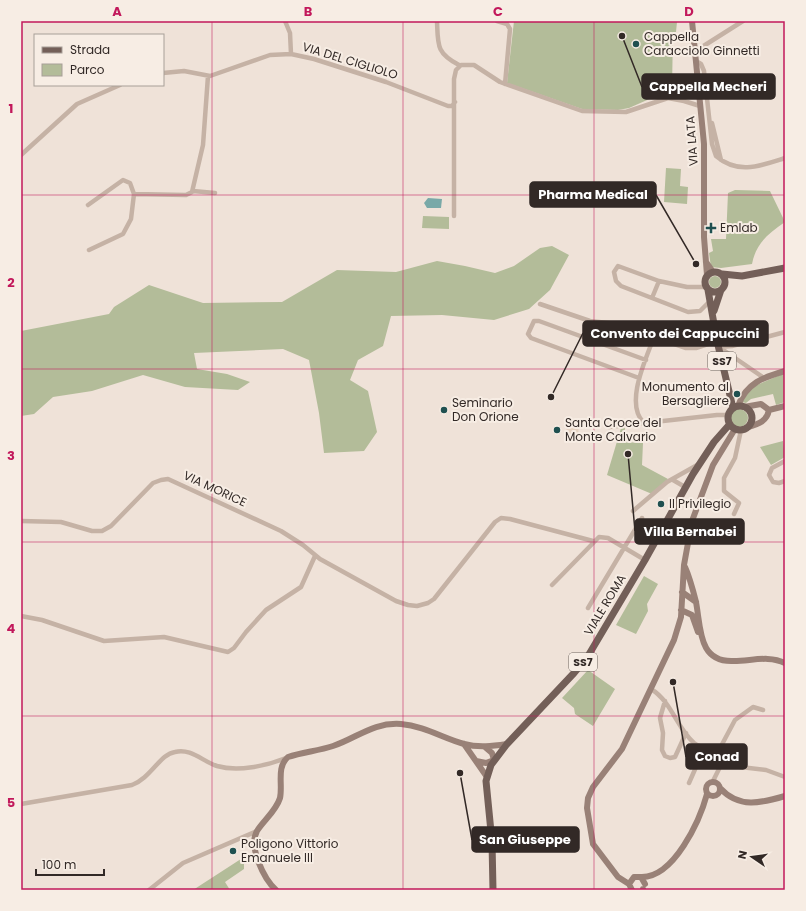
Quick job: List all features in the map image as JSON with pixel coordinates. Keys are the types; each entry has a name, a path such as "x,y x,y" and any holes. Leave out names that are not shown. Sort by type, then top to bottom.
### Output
{"main road":[{"name":"VIA LATA","path":"692,21 705,155 705,260 710,273"},
{"path":"742,276 714,292 707,288 705,282 710,273 742,276 785,268"},
{"path":"722,274 725,279 723,287"},
{"name":"SS7","path":"713,315 723,287"},
{"name":"SS7","path":"707,288 718,344 738,407"},
{"path":"734,428 728,415 738,407 748,388 764,378 785,371"},
{"path":"738,407 761,404 769,410"},
{"path":"769,410 785,406"},
{"path":"738,407 748,410 752,417 748,427"},
{"path":"734,428 748,427 761,423 766,418 769,410"},
{"path":"632,890 630,881 615,872 593,843 588,811 588,798 593,787 619,754 674,640 681,610 688,533 696,505 713,465 734,428"},
{"name":"VIALE ROMA","path":"493,890 492,842 487,777 494,760 584,660 645,560 699,464 720,436 734,428"},
{"path":"684,566 690,579 696,602 703,643 709,652 721,661 770,659 785,663"},
{"path":"682,592 696,602"},
{"path":"681,610 692,615 697,630 701,636"},
{"path":"276,890 267,880 259,861 254,843 257,831 278,802 281,793 282,768 285,760 290,757 332,746 371,728 390,724 427,730 464,744 485,747 507,744"},
{"path":"464,744 487,777"},
{"path":"476,761 486,762 494,760 492,752 485,747"},
{"path":"734,799 717,784 708,783 706,787 712,795 748,803 758,803 785,796"},
{"path":"643,888 684,846 694,828 705,802 712,795 717,784"},
{"path":"630,881 636,876 641,877 655,874"},
{"path":"641,877 643,888"}],"street":[{"path":"285,21 290,33 291,54"},
{"path":"437,21 440,50 446,57 460,65 474,65 496,80 505,84 571,108 586,111 626,112 668,98 700,106"},
{"path":"497,21 507,24 510,29 505,84"},
{"path":"694,52 743,21"},
{"name":"VIA DEL CIGLIOLO","path":"164,73 184,71 208,76 273,55 291,54 317,60 386,82 448,106 453,105 455,100"},
{"path":"696,62 701,64 704,69 713,149 716,156 736,167 748,168 785,158"},
{"path":"454,216 454,75 460,65"},
{"path":"134,194 188,195 193,191 204,140 208,76"},
{"path":"21,155 78,103 118,86"},
{"path":"88,205 122,180 130,182 134,194 131,219 124,234 89,250"},
{"path":"193,191 215,193"},
{"path":"707,288 685,287 659,281 618,266 614,275 619,285 692,313 702,310 710,301"},
{"path":"652,298 659,281"},
{"path":"540,304 588,321 614,323 689,348 718,344 732,346 785,332"},
{"path":"639,378 532,339 528,334 531,324 534,321 539,321 646,360"},
{"path":"644,423 638,416 636,410 637,388 639,378 654,337"},
{"path":"718,344 764,378"},
{"path":"609,427 728,415"},
{"path":"734,428 735,458 724,479 724,491 739,503 734,514"},
{"path":"785,461 772,468 769,475 771,480 775,483 785,481"},
{"path":"633,511 667,482 699,464"},
{"name":"VIA MORICE","path":"21,521 61,522 92,531 102,531 111,526 153,483 166,479 281,532 303,545 315,556"},
{"path":"673,480 685,487"},
{"path":"588,608 642,518"},
{"path":"21,616 42,620 104,641 161,637 228,652 234,648 264,611 301,587 315,556 396,601 417,606 428,603 435,598 495,522 500,519 510,519 593,542"},
{"path":"552,584 599,537 604,537 624,547 645,560"},
{"path":"651,689 665,701 686,733 694,742 704,749 720,750"},
{"path":"665,701 660,718 663,733 662,751 665,756 670,758 675,757 686,733"},
{"path":"717,784 717,774 722,763 722,755 720,750 735,720 753,707 763,710"},
{"path":"689,783 704,749"},
{"path":"21,804 130,786 145,779 166,756 175,752 191,753 214,765 226,768 264,765 290,757"},
{"path":"722,763 732,766 766,770 785,777"},
{"path":"149,890 183,863 257,831"}],"green space":[{"path":"514,21 677,22 676,32 673,32 672,89 629,108 618,110 582,109 507,83"},
{"path":"666,168 681,169 680,186 688,187 687,204 664,202"},
{"path":"735,190 770,191 785,222 773,231 756,250 752,264 721,268 711,267 709,253 713,251 711,239 726,239 728,193"},
{"path":"423,216 449,217 449,229 422,228"},
{"path":"552,246 569,255 550,290 529,309 494,320 442,315 391,316 383,346 358,360 350,380 368,391 377,432 364,451 324,453 319,413 309,360 283,349 194,353 197,369 227,374 250,382 238,390 185,387 143,375 92,391 53,397 34,414 21,416 21,331 109,314 114,307 149,285 203,303 282,302 337,270 396,272 437,261 495,273 514,266 540,248"},
{"path":"713,276 717,276 721,282 717,288 713,288 709,284 709,280"},
{"path":"785,373 785,402 776,405 773,394 751,399 746,403 742,402 752,387"},
{"path":"739,409 745,412 748,418 745,424 739,427 733,424 730,418 733,412"},
{"path":"625,427 624,442 643,443 642,465 668,479 652,494 607,475 621,428"},
{"path":"783,441 785,457 771,465 760,447"},
{"path":"644,576 658,584 647,604 648,611 636,634 616,625"},
{"path":"588,670 615,689 593,726 575,714 574,708 562,698"},
{"path":"244,857 244,869 225,882 230,890 193,890"}],"shaded area":[{"path":"567,419 579,419 578,438 566,438"}],"water":[{"path":"428,198 442,199 441,208 427,208 424,203"}],"place":[{"name":"Cappella Mecheri","path":"622,36"},
{"name":"Cappella Caracciolo Ginnetti","path":"636,44"},
{"name":"Emlab","path":"711,228"},
{"name":"Pharma Medical","path":"696,264"},
{"name":"Monumento al Bersagliere","path":"737,394"},
{"name":"Convento dei Cappuccini","path":"551,397"},
{"name":"Seminario Don Orione","path":"444,410"},
{"name":"Santa Croce del Monte Calvario","path":"557,430"},
{"name":"Villa Bernabei","path":"628,454"},
{"name":"Il Privilegio","path":"661,504"},
{"name":"Conad","path":"673,682"},
{"name":"San Giuseppe","path":"460,773"},
{"name":"Poligono Vittorio Emanuele III","path":"233,851"}]}
